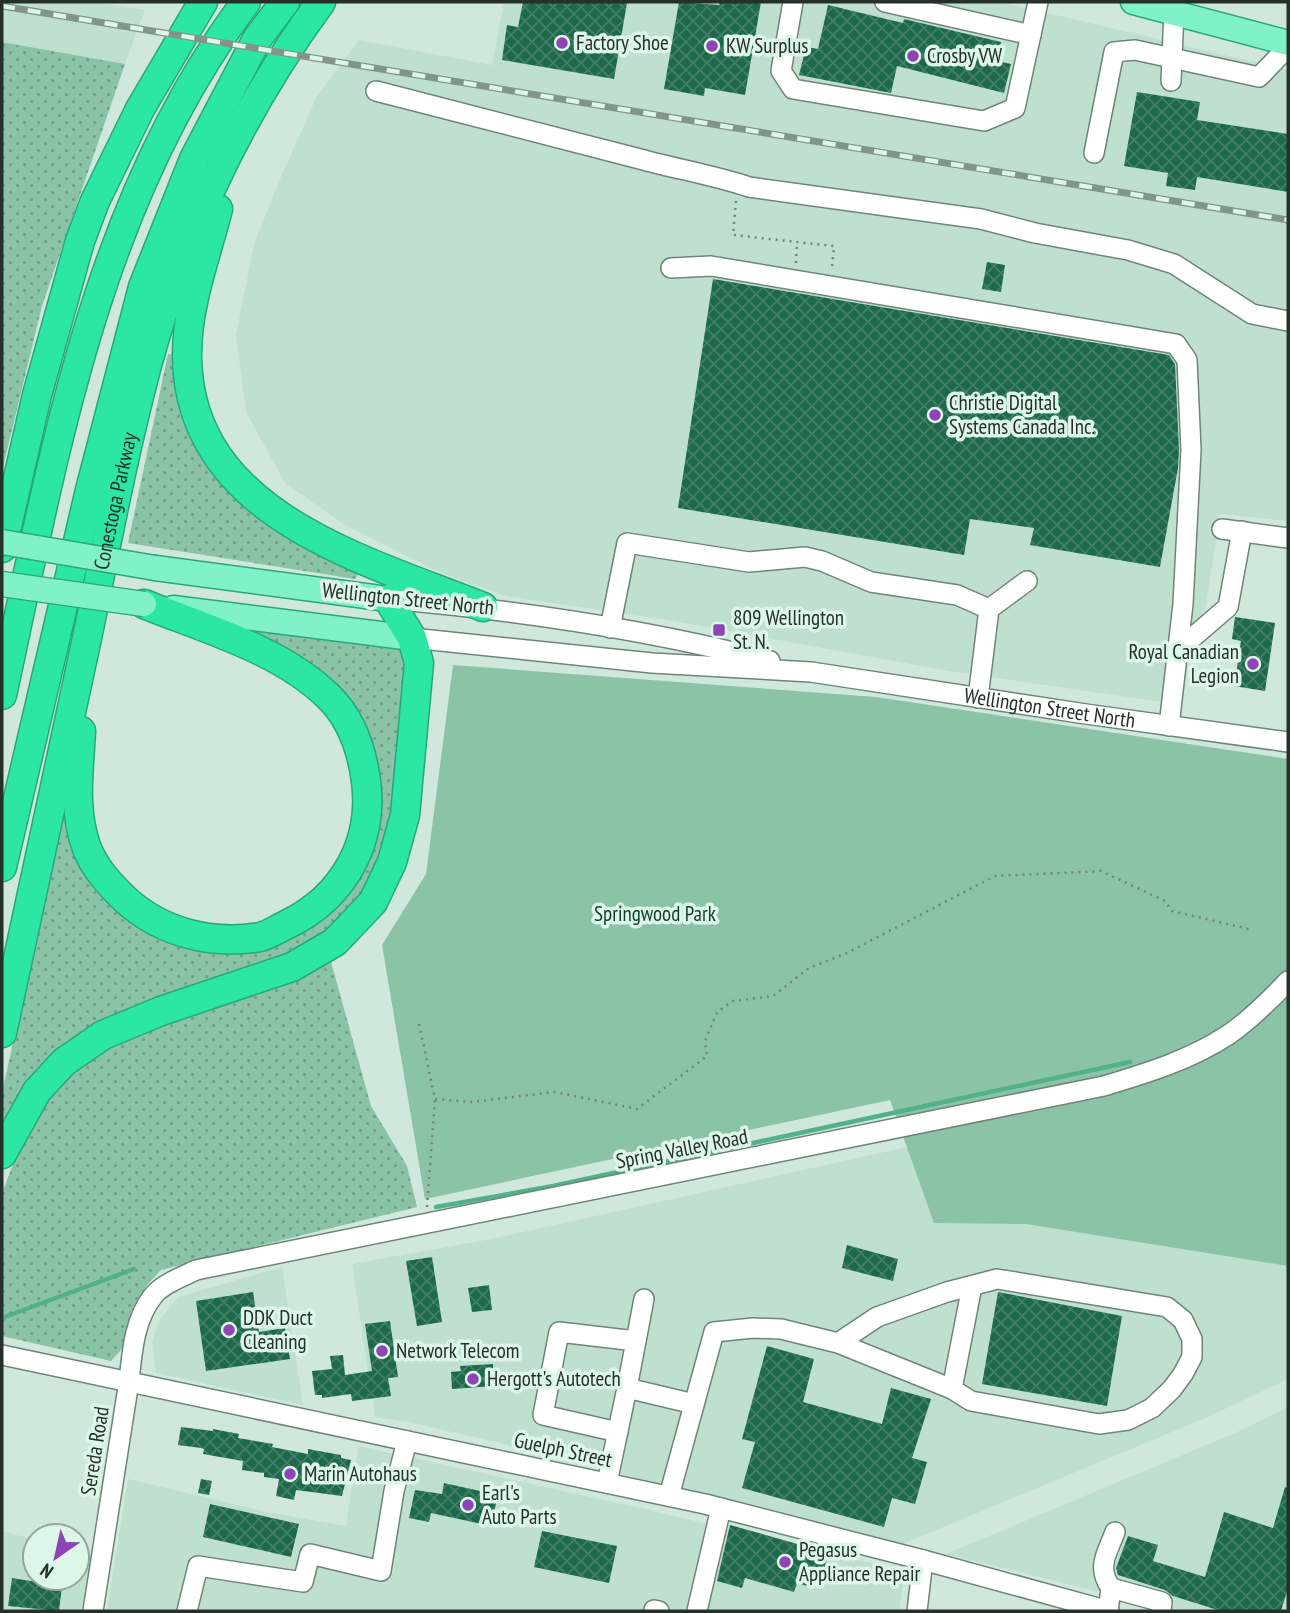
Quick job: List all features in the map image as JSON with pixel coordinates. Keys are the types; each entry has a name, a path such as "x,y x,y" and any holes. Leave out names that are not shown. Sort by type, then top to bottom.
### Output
{"highway":[{"path":"2,695 45,496 80,352 107,272 155,149 188,86 246,2"},
{"name":"Conestoga Parkway","path":"2,867 90,490 143,287 194,159 257,39 285,2"},
{"name":"Conestoga Parkway","path":"2,1033 147,365 172,287 201,211 238,132 291,43 321,2"},
{"path":"2,548 37,396 80,241 95,201 140,109 201,4"},
{"path":"238,132 194,301 187,352 188,387 198,420 229,473 280,517 316,538 379,568 483,607"},
{"path":"2,1154 37,1091 64,1062 103,1035 162,1011 292,967 335,942 373,902 393,862 405,815 419,663 412,638 388,599"},
{"path":"87,637 77,803 86,846 107,882 144,916 192,936 232,940 262,937 309,914 330,897 347,875 367,823 368,793 363,760 347,720 331,698 310,679 275,659 144,604"}],"main road":[{"path":"1133,2 1174,7 1288,45"},
{"name":"Wellington Street North","path":"2,542 155,568 388,599"},
{"name":"Wellington Street North","path":"2,584 412,638"}],"street":[{"path":"793,2 781,71 793,89 984,121 1015,108 1038,2"},
{"path":"885,2 1031,35"},
{"path":"1171,81 1174,7"},
{"path":"1094,152 1114,52 1135,50 1259,77 1288,45"},
{"path":"376,91 749,187 981,219 1035,233 1128,250 1174,264 1197,276 1252,314 1288,321"},
{"path":"671,268 711,266 1176,344 1187,360 1191,450 1183,604 1169,726"},
{"path":"1178,650 1228,607 1232,530 1288,538"},
{"path":"610,628 627,543 749,562 805,557 822,561 871,582 957,596 989,609"},
{"path":"978,698 989,609 1027,581"},
{"name":"Wellington Street North","path":"388,599 483,607 610,628 720,648 811,672"},
{"name":"Wellington Street North","path":"412,638 652,663 811,672 1288,742"},
{"name":"Spring Valley Road","path":"129,1381 132,1350 141,1316 154,1294 196,1270 1104,1086 1191,1056 1228,1035 1285,992"},
{"path":"669,1496 714,1332 753,1328 781,1329 838,1343 952,1389 971,1401 1099,1424 1128,1420 1152,1408 1172,1389 1192,1357 1192,1339 1183,1320 1167,1307 997,1279 877,1317 838,1343"},
{"path":"952,1389 972,1286"},
{"path":"607,1483 644,1299"},
{"path":"618,1432 543,1415 559,1332 636,1341"},
{"name":"Guelph Street","path":"2,1355 721,1508 1109,1611"},
{"name":"Sereda Road","path":"93,1611 129,1381"},
{"path":"627,1388 694,1404"},
{"path":"187,1611 198,1566 303,1582 310,1554 381,1572 394,1491 407,1441"},
{"path":"697,1611 721,1508"},
{"path":"1115,1532 1102,1567 1104,1578 1111,1588 1162,1602 1161,1611"},
{"path":"917,1611 923,1560"},
{"path":"1109,1611 1111,1588"}],"path":[{"path":"738,184 733,235 834,246 831,286"},
{"path":"795,280 797,242"},
{"path":"435,1098 471,1102 555,1092 637,1109 707,1056 705,1041 717,1012 733,1001 773,996 809,968 847,953 995,876 1101,871 1165,901 1172,911 1253,930"},
{"path":"405,1228 427,1210 435,1098 419,1024"}],"shaded area":[{"path":"2,2 95,2 145,10 125,64 2,42"},
{"path":"504,2 1001,2 1288,70 1288,521 1220,514 1206,605 1187,659 1182,705 949,671 673,621 506,596 441,573 345,525 285,483 246,412 236,335 254,244 317,96 359,40 492,65"},
{"path":"907,1147 935,1223 1026,1224 1288,1266 1288,1379 1208,1417 900,1545 509,1445 375,1417 352,1264 491,1239"},
{"path":"282,1267 303,1405 156,1373 152,1342 159,1321 178,1297"},
{"path":"1288,1407 1288,1611 1178,1611 946,1554 1235,1433"},
{"path":"358,1446 645,1509 887,1567 904,1580 899,1611 107,1611 128,1479 267,1512 346,1526"},
{"path":"2,1531 21,1536 21,1592 86,1592 81,1611 2,1611"}],"green space":[{"path":"2,42 125,64 42,306 2,471"},
{"path":"168,354 180,356 202,446 362,569 355,579 128,543"},
{"path":"251,630 400,646 407,661 399,808 382,871 321,942 127,1017 2,1139 2,1093 62,817 70,818 79,850 189,946 335,903 368,741 253,641"},
{"name":"Springwood Park","path":"453,665 876,697 1288,759 1288,1266 1026,1224 934,1223 890,1100 425,1199 382,945 426,874"},
{"path":"330,958 371,1106 407,1166 417,1207 161,1270 146,1286 121,1350 111,1361 2,1336 4,1188 21,1143 45,1102 73,1068 103,1047"}],"building":[{"name":"Factory Shoe","path":"523,2 627,3 614,79 502,60 507,25 518,27"},
{"name":"KW Surplus","path":"679,2 719,5 720,2 761,2 745,95 705,88 704,96 664,89"},
{"path":"828,5 903,23 904,19 1001,42 997,61 1011,64 1004,93 897,66 891,93 799,75 806,47 818,49"},
{"path":"1137,92 1200,102 1197,120 1288,134 1288,192 1197,177 1195,190 1166,186 1168,173 1124,166"},
{"path":"987,262 1005,265 1001,292 982,289"},
{"name":"Christie Digital Systems Canada Inc.","path":"713,279 1169,355 1175,364 1179,450 1160,567 1030,545 1034,528 970,519 964,555 678,508"},
{"name":"Royal Canadian Legion","path":"1235,617 1275,623 1265,691 1234,686 1241,641 1232,639"},
{"path":"847,1245 898,1259 893,1281 842,1268"},
{"path":"432,1257 442,1322 417,1326 406,1261"},
{"path":"489,1285 492,1310 472,1312 468,1288"},
{"name":"DDK Duct Cleaning","path":"253,1292 259,1332 285,1328 290,1359 206,1371 196,1301"},
{"path":"998,1292 1122,1316 1107,1406 982,1384"},
{"path":"390,1321 398,1377 388,1378 391,1396 352,1401 351,1394 322,1398 322,1395 315,1395 312,1371 332,1369 330,1356 343,1355 345,1375 372,1371 365,1324"},
{"path":"767,1346 814,1359 803,1402 882,1424 891,1388 931,1399 912,1458 927,1462 915,1504 892,1498 884,1527 742,1488 755,1442 742,1439"},
{"name":"Hergott's Autotech","path":"493,1364 494,1386 452,1389 451,1372 461,1371 460,1366"},
{"path":"181,1427 239,1434 238,1438 308,1454 308,1449 341,1455 341,1458 351,1460 342,1496 296,1490 294,1500 276,1496 279,1479 264,1477 264,1473 242,1470 243,1461 203,1454 204,1449 178,1445"},
{"path":"201,1479 212,1481 209,1495 198,1493"},
{"name":"Earl's Auto Parts","path":"444,1483 498,1495 491,1526 431,1513 429,1522 409,1518 415,1490 442,1494"},
{"path":"1285,1487 1288,1488 1288,1588 1281,1611 1221,1611 1118,1575 1116,1568 1128,1536 1158,1545 1153,1561 1205,1577 1224,1512 1273,1528"},
{"path":"210,1504 299,1524 291,1557 203,1537"},
{"path":"730,1525 829,1553 824,1570 808,1586 797,1583 794,1592 745,1578 742,1588 717,1581"},
{"path":"542,1531 617,1546 609,1583 534,1567"},
{"path":"12,1578 21,1579 21,1592 61,1592 59,1611 8,1606"}],"waterway":[{"path":"436,1207 553,1186 1130,1062"},
{"path":"2,1318 134,1269"}],"railway":[{"path":"2,6 1288,220"}],"place":[{"name":"Factory Shoe","path":"562,43"},
{"name":"KW Surplus","path":"712,46"},
{"name":"Crosby VW","path":"913,56"},
{"name":"Christie Digital Systems Canada Inc.","path":"935,415"},
{"name":"809 Wellington St. N.","path":"719,630"},
{"name":"Royal Canadian Legion","path":"1253,664"},
{"name":"DDK Duct Cleaning","path":"229,1330"},
{"name":"Network Telecom","path":"382,1351"},
{"name":"Hergott's Autotech","path":"473,1379"},
{"name":"Marin Autohaus","path":"290,1474"},
{"name":"Earl's Auto Parts","path":"468,1505"},
{"name":"Pegasus Appliance Repair","path":"785,1562"}]}
